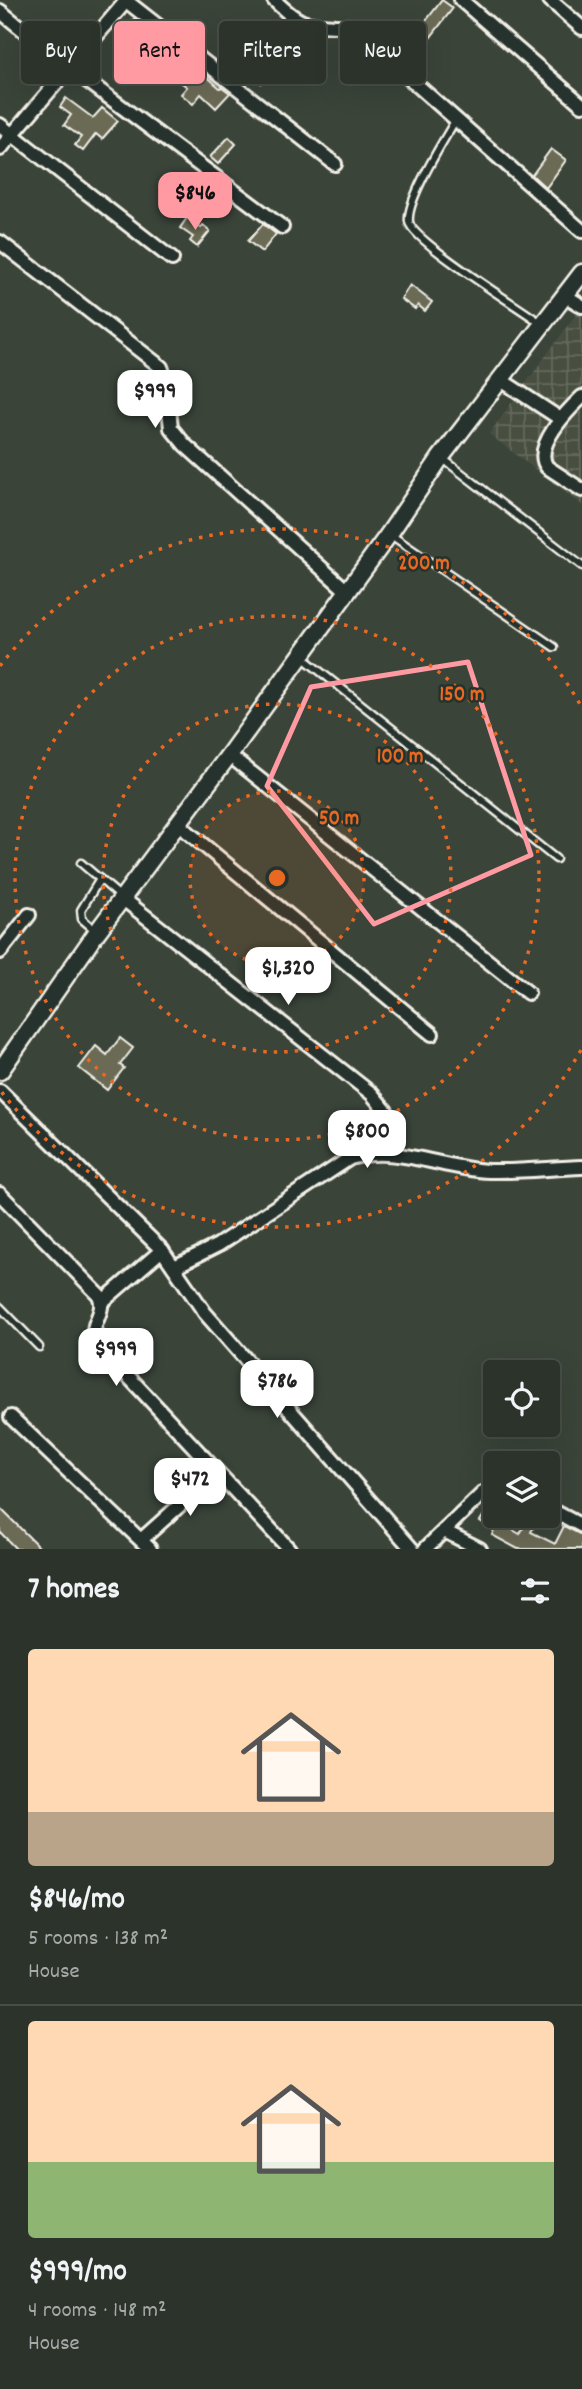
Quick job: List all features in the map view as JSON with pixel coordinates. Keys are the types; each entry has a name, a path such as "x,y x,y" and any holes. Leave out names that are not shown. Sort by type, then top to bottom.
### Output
{"street":[{"path":"100,32 126,0 335,164"},
{"path":"274,0 300,21 308,24 345,25 356,31 582,230"},
{"path":"461,0 582,105"},
{"path":"550,0 582,28"},
{"path":"0,11 21,28"},
{"path":"0,149 56,84"},
{"path":"91,84 282,228"},
{"path":"0,125 172,259"},
{"path":"0,242 161,367 166,381 171,428 184,445 347,591"},
{"path":"0,1070 97,932 389,534 441,457 582,273"},
{"path":"566,296 582,306"},
{"path":"501,380 559,418"},
{"path":"582,397 559,418 542,455 547,467 582,490"},
{"path":"229,755 528,993"},
{"path":"178,824 432,1034"},
{"path":"122,898 372,1094 386,1111 395,1153"},
{"path":"0,952 29,915"},
{"path":"0,1091 162,1250 205,1313 412,1549"},
{"path":"174,1267 218,1245 350,1157 369,1152 395,1153 440,1164 489,1171 582,1167"},
{"path":"0,1194 99,1295 102,1302 101,1313 94,1328 96,1338 113,1360 289,1549"},
{"path":"102,1302 162,1250"},
{"path":"11,1417 145,1544 217,1472"},
{"path":"425,1549 483,1493"},
{"path":"560,1514 582,1526"},
{"path":"444,1531 480,1549"}],"lane":[{"path":"456,119 423,179 411,208 409,222 412,229 457,265 544,325"},
{"path":"441,457 582,566"},
{"path":"389,534 554,647"},
{"path":"300,656 555,859"},
{"path":"81,863 122,898"},
{"path":"97,932 82,919 81,910 100,879"},
{"path":"0,1307 39,1347"}],"highlighted area":[{"path":"468,662 531,855 374,924 267,786 311,687"}],"shaded area":[{"path":"582,306 582,505 489,434"}],"building":[{"path":"442,0 453,8 430,38 426,35 426,21"},
{"path":"205,75 230,93 216,108 201,94 193,104 181,94 187,87 183,84 205,84"},
{"path":"66,98 93,118 102,108 118,121 102,139 96,134 83,151 75,145 81,137 64,125 71,115 60,107"},
{"path":"229,137 236,144 218,164 210,157"},
{"path":"551,149 566,160 546,188 532,175"},
{"path":"187,218 210,231 197,247 190,241 193,237 180,228"},
{"path":"263,224 276,234 262,252 248,241"},
{"path":"410,285 432,302 425,311 418,305 415,309 401,299"},
{"path":"120,1038 133,1048 120,1065 124,1068 107,1090 79,1068 96,1046 107,1055"},
{"path":"0,1508 41,1549 16,1549 0,1532"},
{"path":"564,1526 582,1535 582,1549 518,1549 492,1535 494,1530 491,1528 509,1528 520,1534 523,1528 533,1528 531,1532 555,1544"}]}
